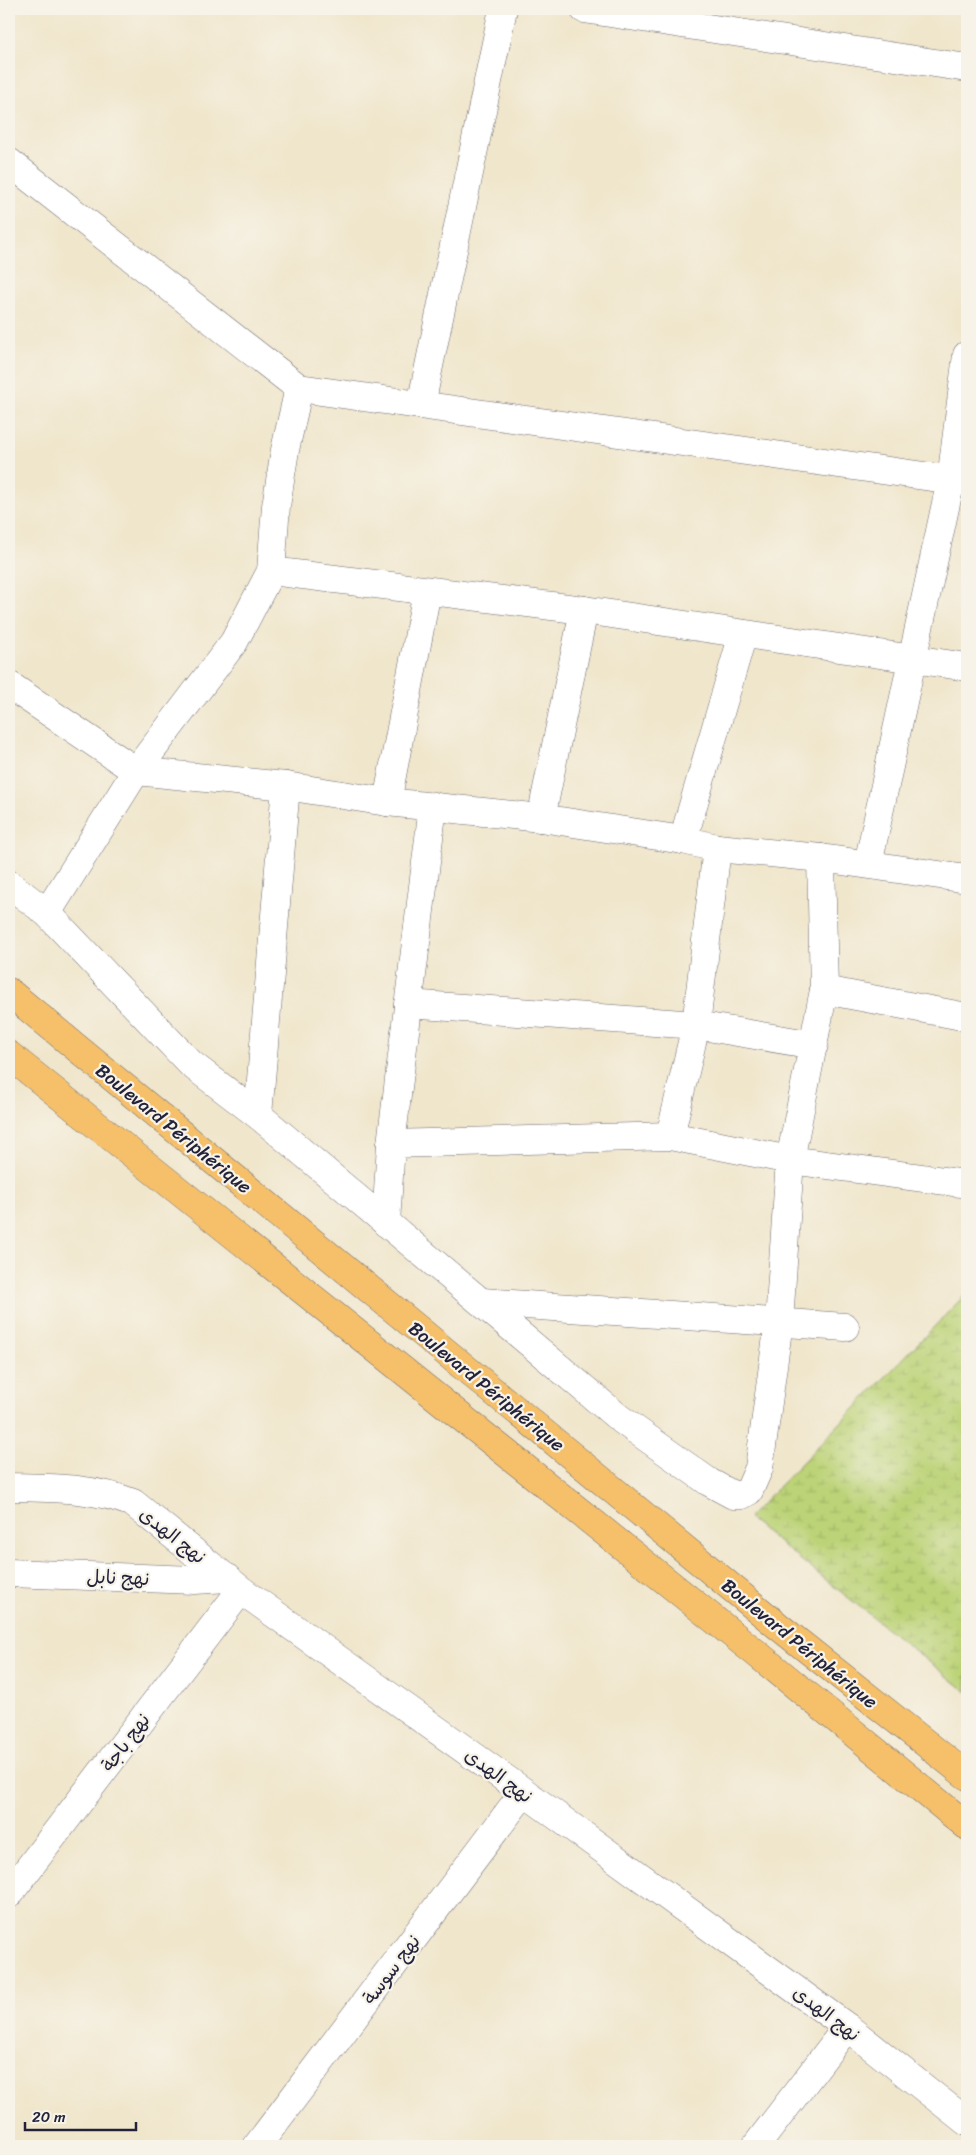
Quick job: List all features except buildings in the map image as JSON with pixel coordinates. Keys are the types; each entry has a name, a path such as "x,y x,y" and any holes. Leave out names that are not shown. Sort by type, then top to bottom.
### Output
{"highway":[{"name":"Boulevard Périphérique","path":"9,992 778,1626 967,1776"},
{"name":"Boulevard Périphérique","path":"9,1055 748,1646 967,1826"}],"street":[{"path":"421,405 503,9"},
{"path":"584,9 967,68"},
{"path":"9,162 299,388 959,481"},
{"path":"868,864 912,659 959,481 967,355"},
{"path":"47,913 136,771 234,642 271,571 276,506 285,450 299,388"},
{"path":"271,571 584,610 967,667"},
{"path":"387,802 427,591"},
{"path":"541,818 584,610"},
{"path":"683,840 743,634"},
{"path":"9,685 136,771 286,786 387,802 541,818 683,840 717,848 821,858 967,879"},
{"path":"258,1115 286,786"},
{"path":"386,1223 391,1144 433,806"},
{"path":"670,1136 696,1025 717,848"},
{"path":"9,884 47,913 191,1064 258,1115 619,1418 710,1482 733,1495 742,1495 749,1491 758,1468 779,1322 790,1160 824,990 821,858"},
{"path":"824,990 967,1017"},
{"path":"408,1004 696,1025 814,1045"},
{"path":"391,1144 670,1136 790,1160 967,1184"},
{"path":"482,1302 845,1327"},
{"name":"نهج الهدى","path":"9,1487 62,1488 115,1496 133,1503 234,1584 524,1792 847,2028 967,2122"},
{"name":"نهج نابل","path":"9,1573 195,1580 234,1584"},
{"name":"نهج باجة","path":"9,1894 234,1584"},
{"name":"نهج سوسة","path":"257,2146 524,1792"},
{"path":"756,2146 847,2028"}],"green space":[{"path":"967,1293 967,1692 748,1518"}]}
